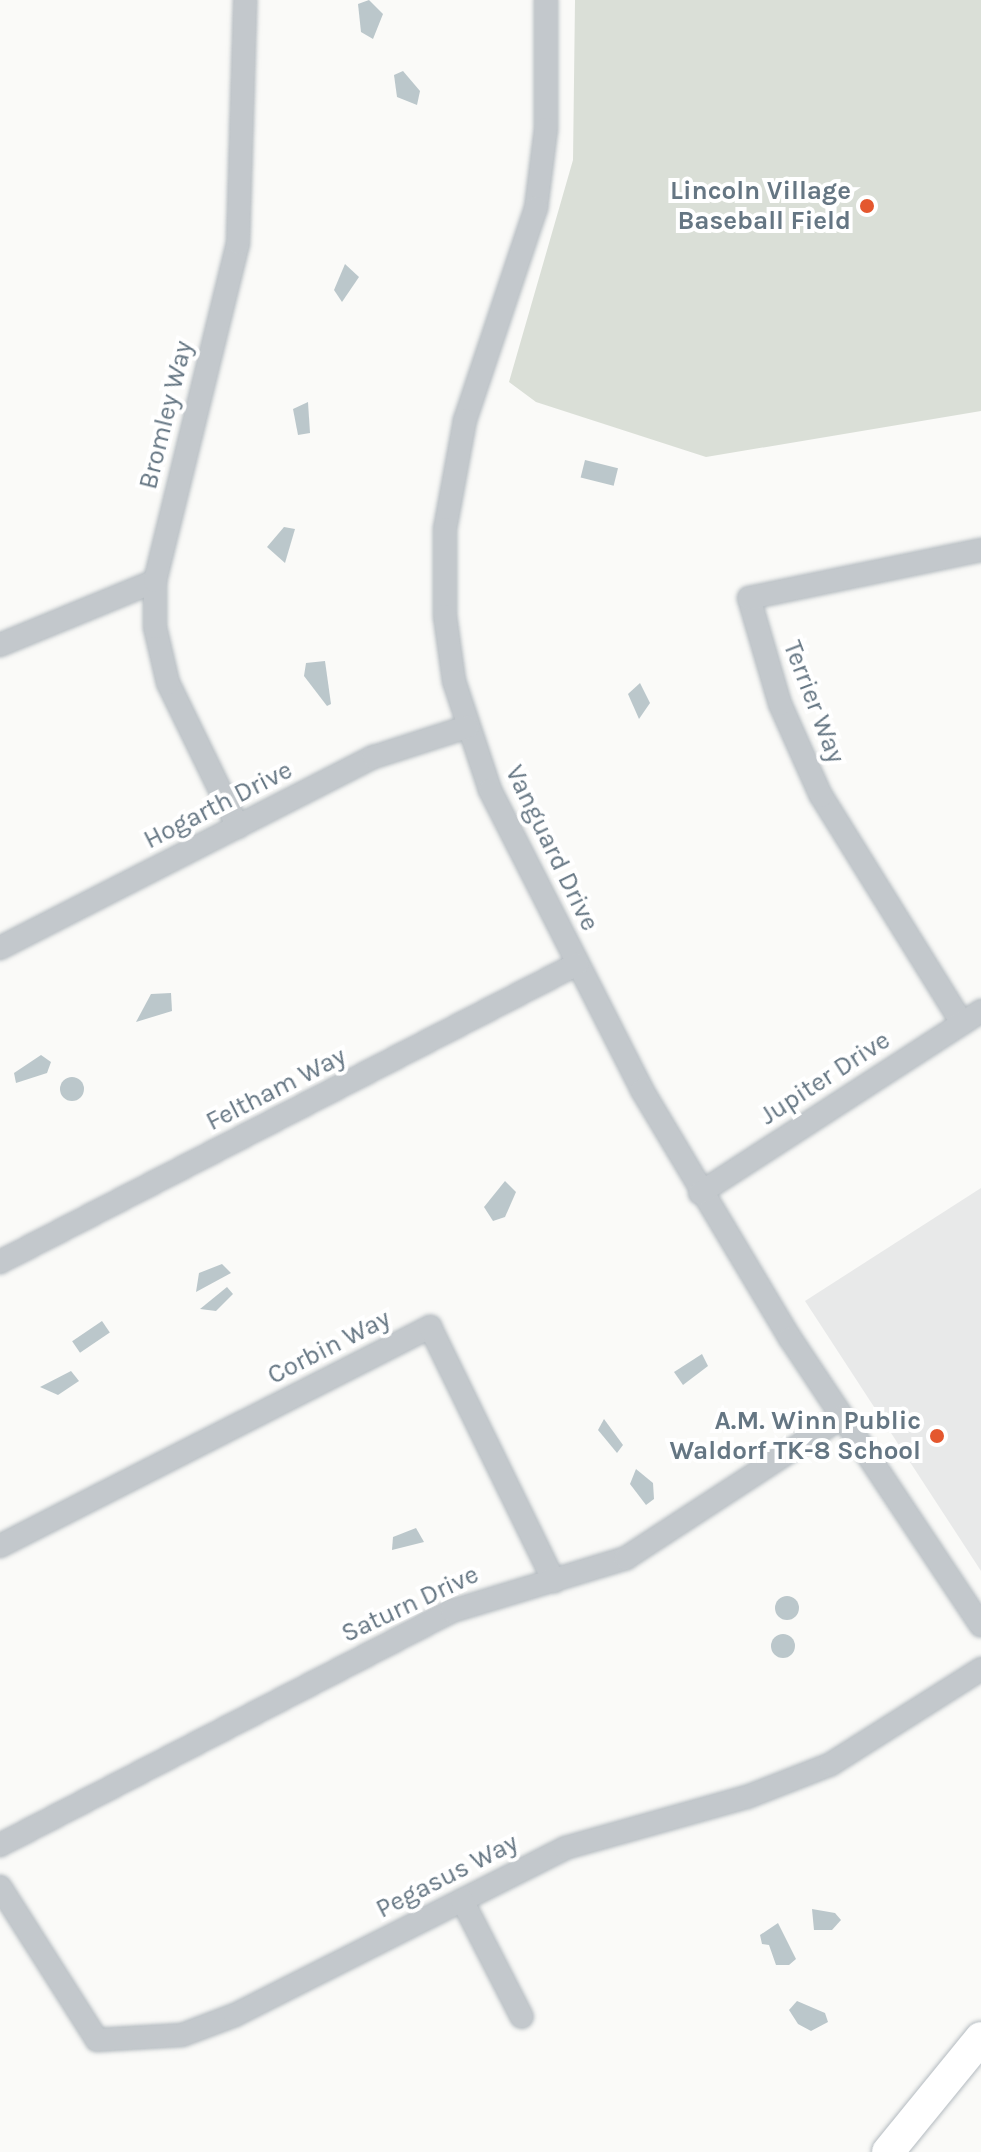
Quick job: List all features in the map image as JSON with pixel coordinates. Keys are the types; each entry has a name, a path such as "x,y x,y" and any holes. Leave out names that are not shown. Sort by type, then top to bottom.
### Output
{"street":[{"name":"Bromley Way","path":"238,827 168,683 155,627 155,581 238,243 245,0"},
{"name":"Vanguard Drive","path":"546,0 546,129 536,208 515,288 465,420 445,529 446,629 467,727 577,964 700,1193 841,1418 981,1625"},
{"name":"Terrier Way","path":"962,1023 821,796 780,704 749,598 981,550"},
{"path":"0,645 155,581"},
{"name":"Hogarth Drive","path":"0,948 374,757 467,727"},
{"name":"Feltham Way","path":"0,1262 577,964"},
{"name":"Jupiter Drive","path":"700,1193 981,1011"},
{"name":"Corbin Way","path":"0,1546 430,1327 554,1581"},
{"name":"Saturn Drive","path":"0,1845 452,1611 626,1558 841,1418"},
{"name":"Pegasus Way","path":"0,1887 97,2040 126,2042 182,2035 235,2015 462,1900 613,1830 747,1797 817,1770 981,1669"},
{"path":"462,1900 522,2017"},
{"path":"888,2152 981,2038"}],"shaded area":[{"path":"369,0 383,14 373,39 361,32 358,4"},
{"path":"575,0 981,0 981,411 706,457 536,402 509,382 573,160"},
{"path":"403,71 420,91 417,105 397,97 394,75"},
{"path":"345,264 359,277 342,302 334,290"},
{"path":"308,402 310,433 298,435 293,409"},
{"path":"585,460 618,468 614,486 581,477"},
{"path":"284,527 295,529 285,563 267,547"},
{"path":"325,661 331,704 327,706 304,676 306,663"},
{"path":"640,683 650,703 639,719 628,694"},
{"path":"171,993 172,1011 136,1022 151,994"},
{"path":"41,1055 51,1062 47,1073 16,1083 14,1073"},
{"path":"72,1077 80,1081 84,1089 80,1097 72,1101 64,1097 60,1089 64,1081"},
{"path":"505,1181 516,1192 505,1217 493,1221 484,1207"},
{"name":"A.M. Winn Public Waldorf TK-8 School","path":"981,1188 981,1571 805,1301"},
{"path":"222,1264 231,1273 196,1292 199,1273"},
{"path":"227,1287 233,1294 216,1311 200,1309"},
{"path":"102,1321 110,1333 80,1353 72,1341"},
{"path":"702,1354 708,1366 683,1385 674,1372"},
{"path":"71,1371 79,1381 58,1395 40,1387"},
{"path":"604,1419 623,1445 617,1453 598,1430"},
{"path":"636,1469 653,1483 654,1499 646,1505 630,1484"},
{"path":"416,1528 424,1542 392,1550 393,1537"},
{"path":"782,1596 792,1596 799,1603 799,1613 792,1620 782,1620 775,1613 775,1603"},
{"path":"783,1634 792,1637 795,1646 792,1655 783,1658 774,1655 771,1646 774,1637"},
{"path":"812,1909 835,1913 841,1920 832,1930 814,1930"},
{"path":"778,1923 796,1959 789,1965 776,1965 769,1945 762,1944 760,1935"},
{"path":"797,2001 825,2013 828,2022 811,2031 798,2024 789,2010"}],"place":[{"name":"Lincoln Village Baseball Field","path":"867,206"},
{"name":"A.M. Winn Public Waldorf TK-8 School","path":"937,1436"}]}
